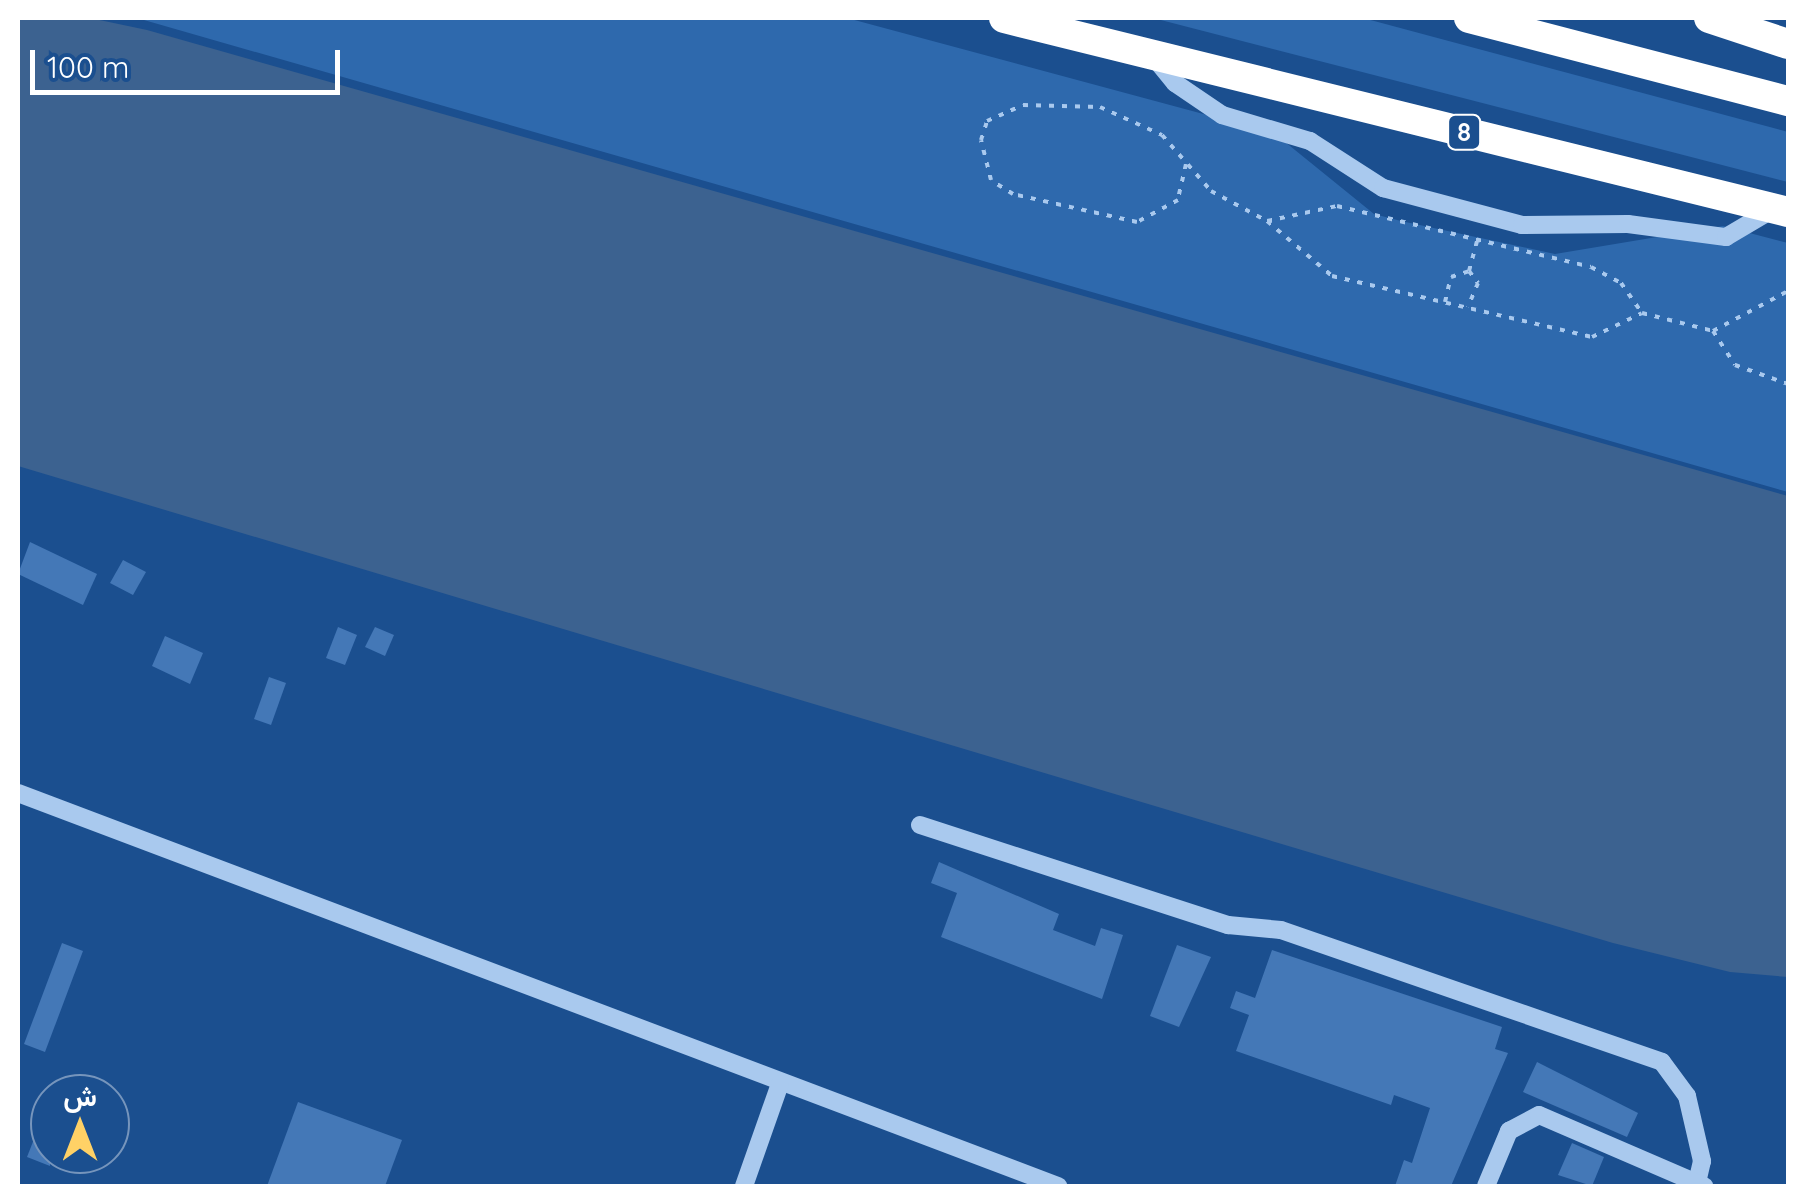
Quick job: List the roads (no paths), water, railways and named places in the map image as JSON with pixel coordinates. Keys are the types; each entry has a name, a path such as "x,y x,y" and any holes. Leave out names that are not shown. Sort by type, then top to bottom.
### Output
{"highway":[{"name":"8","path":"1004,18 1782,210"},
{"path":"1469,18 1788,101"},
{"path":"1709,18 1788,44"}],"lane":[{"path":"1153,55 1175,83 1222,116 1310,141 1383,188 1484,215 1536,227 1628,224 1726,237 1782,210"},
{"path":"18,793 1058,1186"},
{"path":"920,826 1228,924 1280,930 1662,1062 1684,1086 1701,1154 1700,1185 1539,1115 1509,1131 1486,1186"},
{"path":"744,1186 780,1084"}]}
